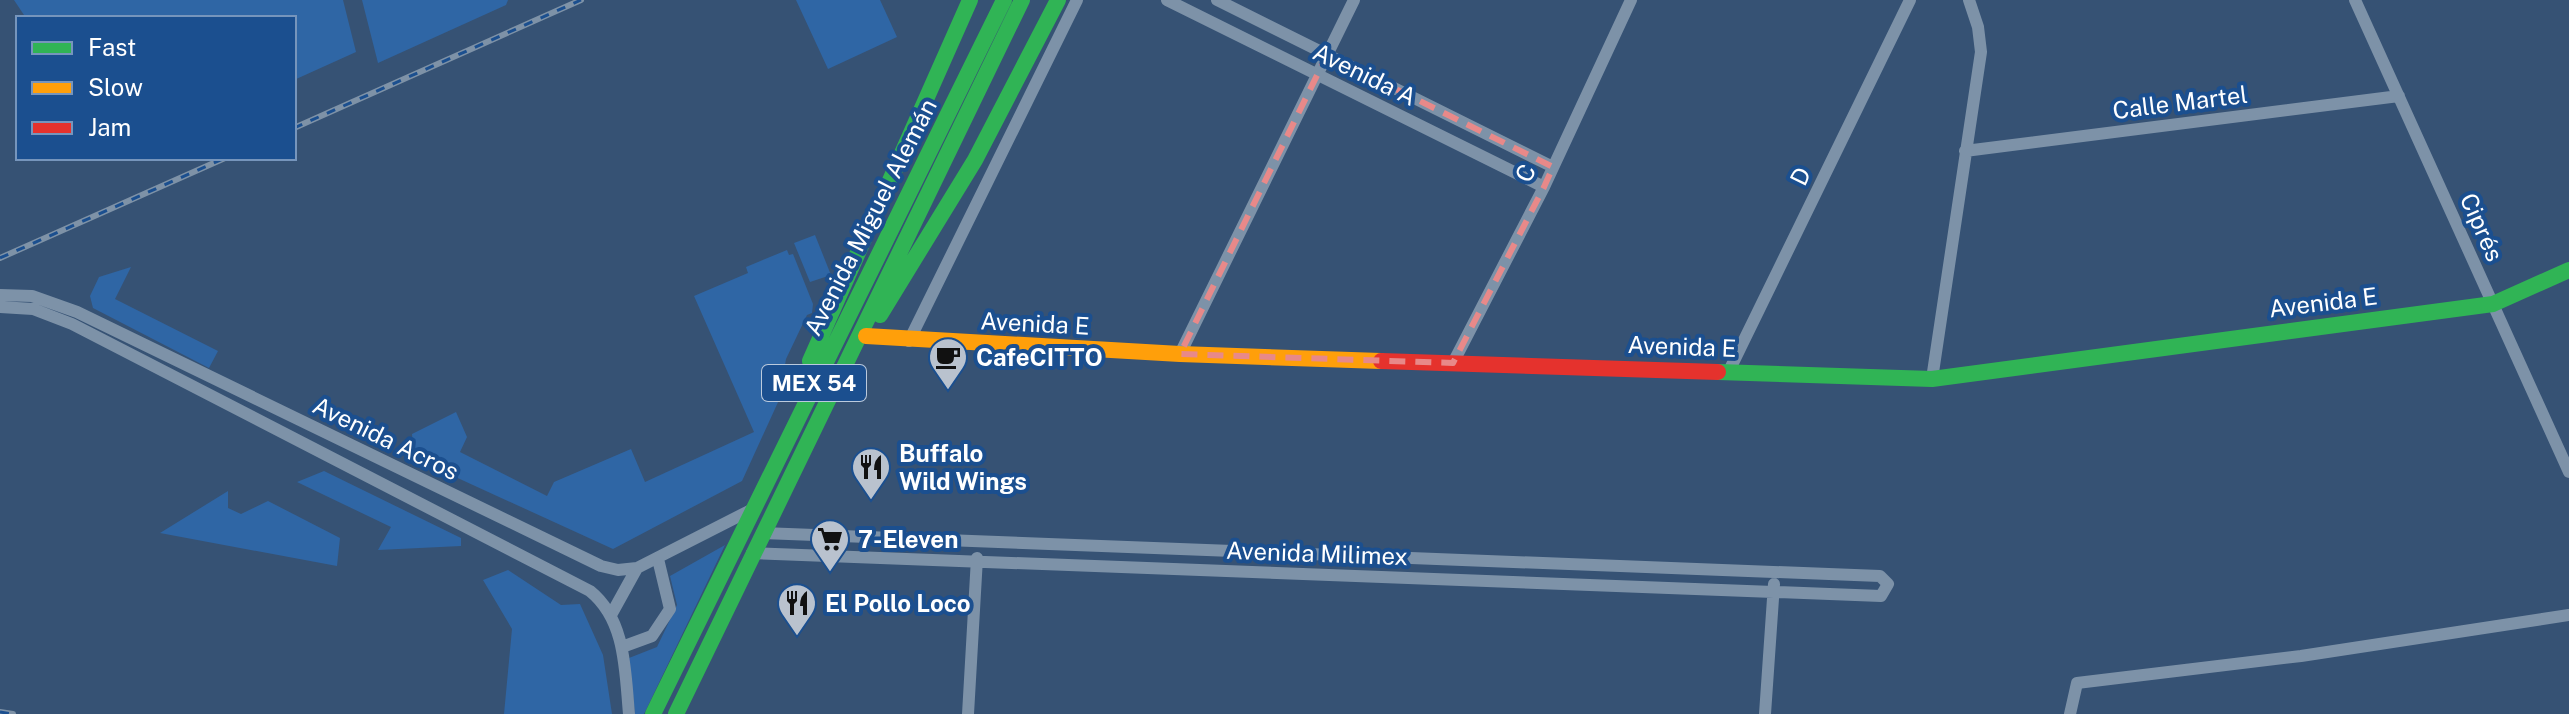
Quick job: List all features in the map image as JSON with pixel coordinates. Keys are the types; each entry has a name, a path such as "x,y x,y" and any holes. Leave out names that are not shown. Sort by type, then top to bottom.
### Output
{"main road":[{"path":"798,415 800,387 970,0"},
{"name":"Avenida Miguel Alemán","path":"676,714 849,353 986,56 1004,0"},
{"name":"Avenida Miguel Alemán","path":"653,714 798,415 986,56 1022,0"},
{"path":"849,353 866,336 960,192 1058,0"},
{"name":"Avenida E","path":"866,336 909,341 1180,354 1932,379 2493,304 2569,270"}],"street":[{"path":"909,341 1077,0"},
{"name":"Avenida A","path":"1167,0 1544,187"},
{"name":"Avenida A","path":"1217,0 1553,167"},
{"path":"1180,354 1354,0"},
{"name":"C","path":"1453,363 1544,187 1631,0"},
{"name":"D","path":"1729,371 1910,0"},
{"path":"1932,379 1981,52 1978,27 1969,0"},
{"name":"Ciprés","path":"2355,0 2569,472"},
{"name":"Calle Martel","path":"1965,151 2399,96"},
{"path":"1444,137 1453,117"},
{"name":"Avenida Acros","path":"0,295 32,296 77,312 601,566 618,570 637,568 751,510"},
{"name":"Avenida Acros","path":"0,307 33,309 72,324 590,591 603,602 611,615 622,647 629,714"},
{"path":"471,530 483,509"},
{"path":"521,556 532,533"},
{"name":"Avenida Milimex","path":"752,553 1881,596 1887,591 1888,584 1880,576 762,533"},
{"path":"968,714 977,543"},
{"path":"622,647 652,636 670,609 658,559"},
{"path":"611,615 637,568"},
{"path":"1765,714 1775,573"},
{"path":"2070,714 2077,683 2301,656 2569,615"}],"highlighted area":[{"path":"1327,55 1553,167 1544,187 1453,363 1180,354 1201,311"}],"shaded area":[{"path":"14,0 343,0 356,52 296,79 296,16 25,16"},
{"path":"362,0 508,0 506,5 378,63"},
{"path":"796,0 880,0 897,37 828,69"},
{"path":"815,235 831,275 810,282 794,243"},
{"path":"787,250 789,255 793,254 813,304 812,313 807,315 786,359 779,400 742,481 613,549 414,458 412,434 456,412 467,437 460,452 547,496 554,482 631,449 645,482 754,432 694,296 748,273 746,267"},
{"path":"131,267 115,299 218,351 209,368 93,308 90,296 99,277"},
{"path":"324,471 461,538 461,546 378,550 391,527 297,482"},
{"path":"228,491 228,508 241,514 268,501 340,538 337,566 160,533"},
{"path":"725,545 644,714 635,714 629,658 657,647 677,605 670,576"},
{"path":"508,570 561,605 580,604 603,655 612,714 504,714 512,629 483,580"}],"railway":[{"path":"296,127 581,0"},
{"path":"0,258 220,160"},
{"path":"0,712 13,714"}],"traffic: fast":[{"path":"810,361 970,0"},
{"path":"653,714 1004,0"},
{"path":"676,714 1022,0"},
{"path":"880,315 975,160 1058,0"},
{"path":"1718,372 1932,379 2493,304 2569,270"}],"traffic: slow":[{"path":"866,336 1180,354 1381,361"}],"traffic: jam":[{"path":"1381,361 1718,372"}],"place":[{"name":"CafeCITTO","path":"948,391"},
{"name":"Buffalo Wild Wings","path":"871,501"},
{"name":"7-Eleven","path":"830,573"},
{"name":"El Pollo Loco","path":"797,637"}]}
